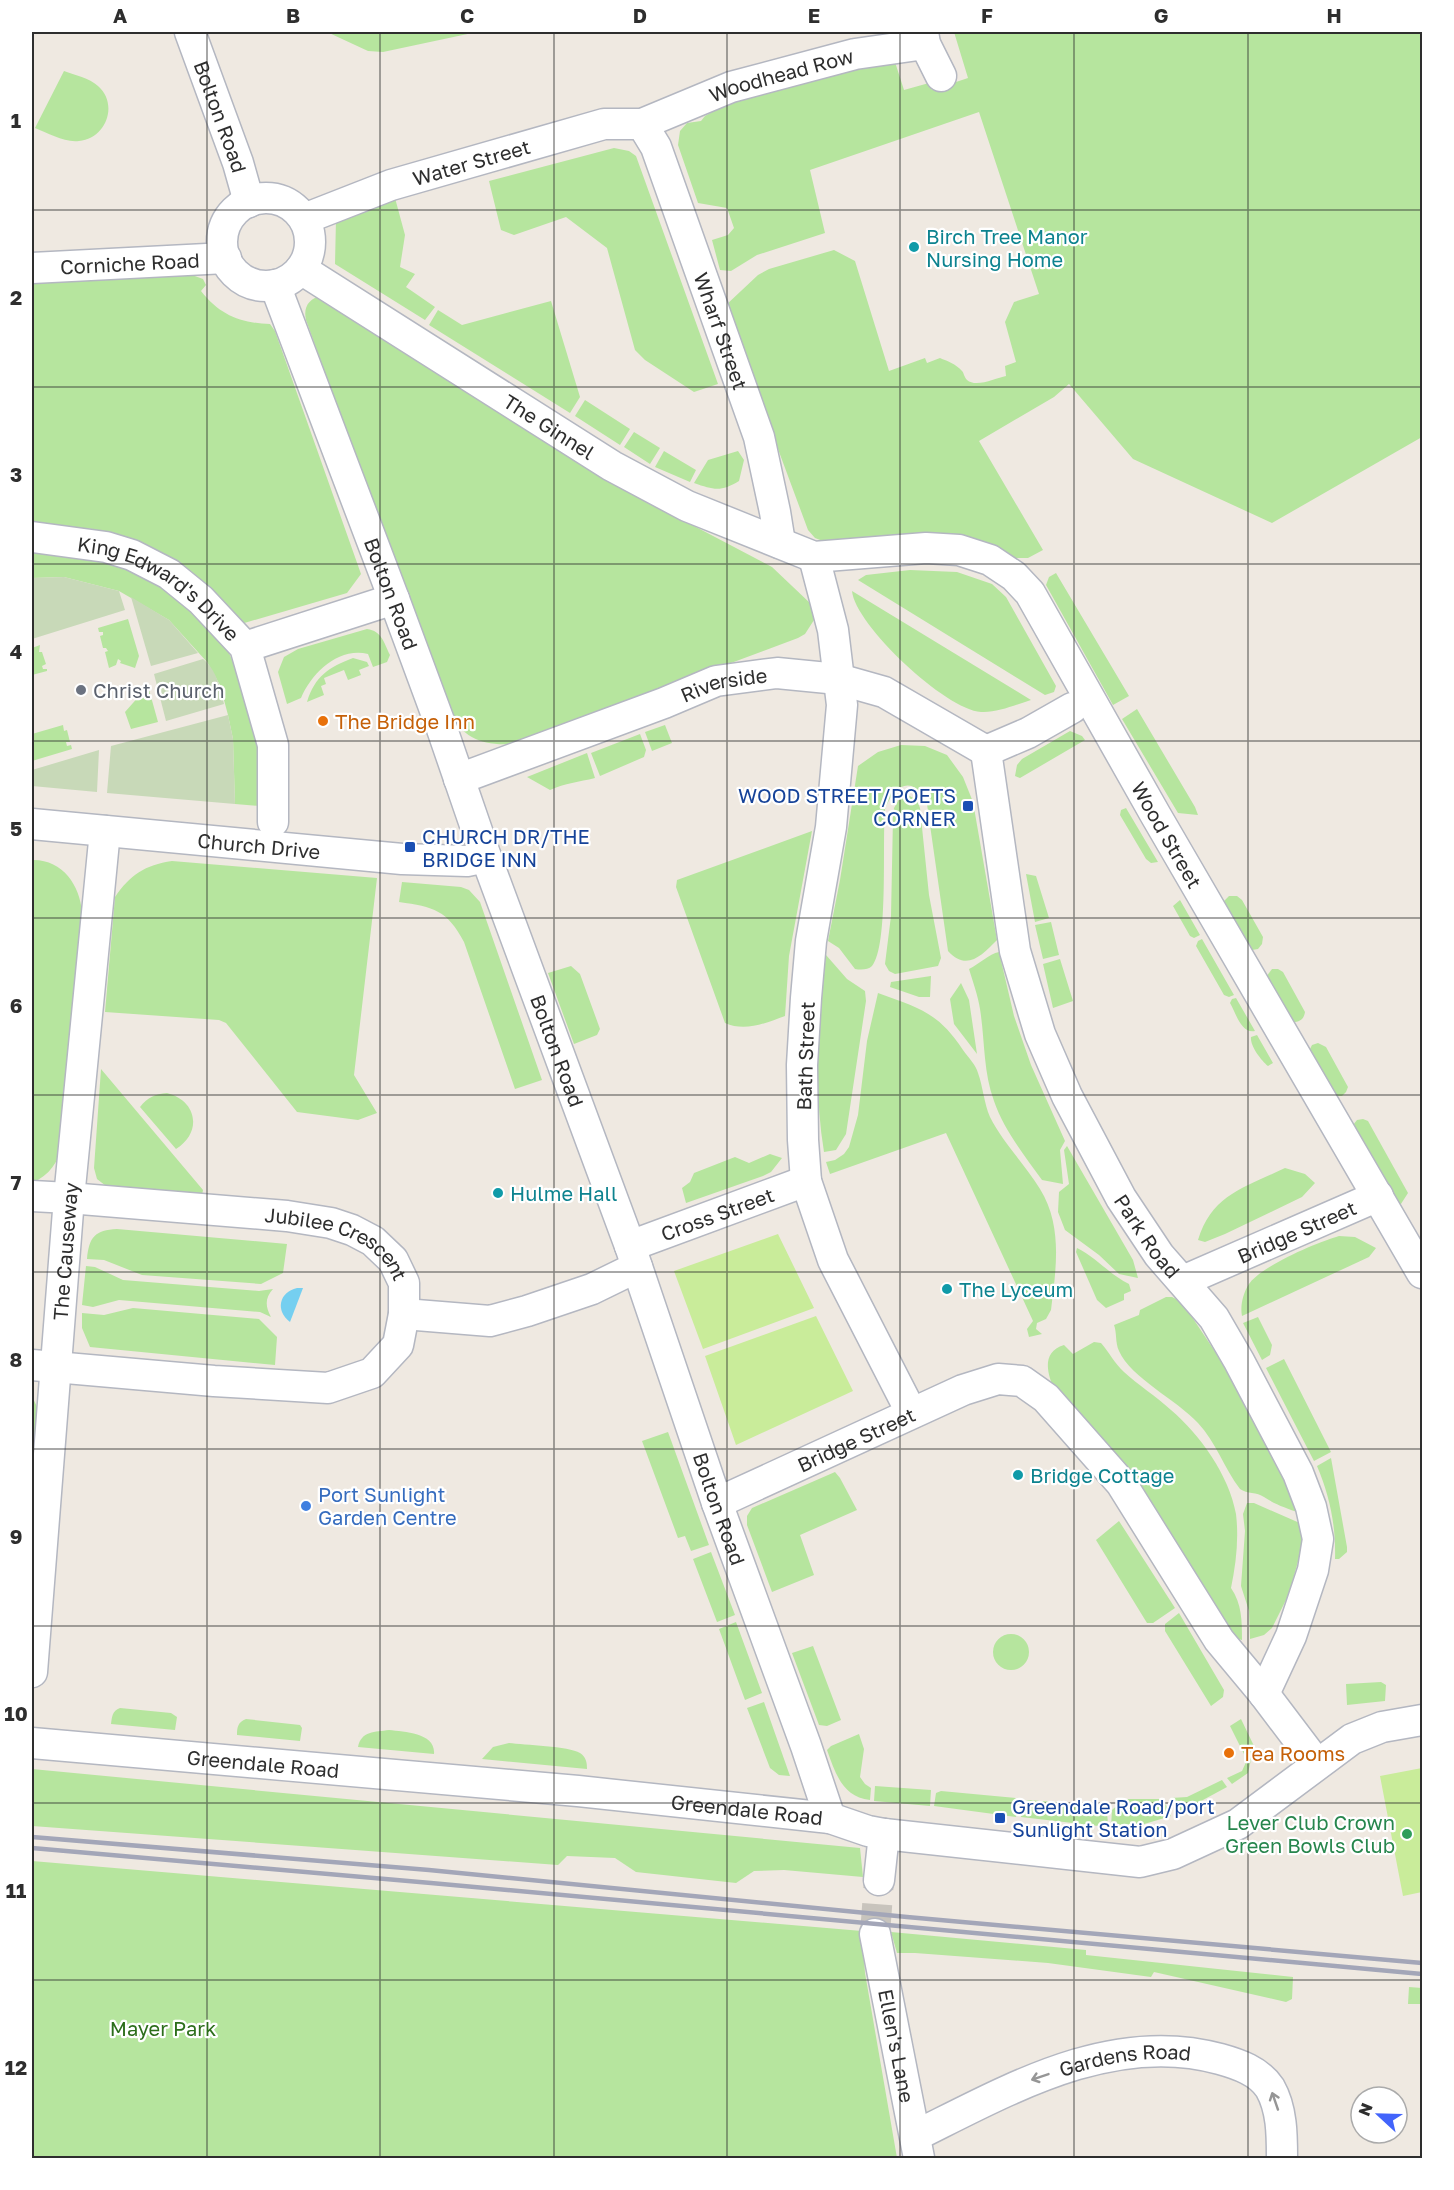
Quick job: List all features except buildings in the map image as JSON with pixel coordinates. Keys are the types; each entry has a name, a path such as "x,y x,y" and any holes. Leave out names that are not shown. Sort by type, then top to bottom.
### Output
{"street":[{"name":"Bolton Road","path":"190,32 238,163 249,202"},
{"name":"Woodhead Row","path":"642,124 731,87 924,38 941,76"},
{"name":"Water Street","path":"304,219 391,185 604,124 642,124"},
{"name":"Wharf Street","path":"642,124 656,147 759,437 780,543"},
{"path":"270,198 282,201 293,207 304,219 309,230 310,245 301,268 287,281 263,286 249,282 232,270 226,258 223,249 223,233 229,219 238,208 249,202 270,198"},
{"name":"Corniche Road","path":"32,268 226,258"},
{"name":"The Ginnel","path":"301,268 612,466 687,506 814,557"},
{"name":"Bolton Road","path":"275,285 394,598 486,857 633,1257 717,1503 830,1818"},
{"name":"King Edward's Drive","path":"32,537 106,547 141,560 169,574 201,600 245,647 273,745 273,822"},
{"name":"Wood Street","path":"814,557 926,548 959,549 990,560 1014,576 1030,594 1155,814 1422,1272"},
{"path":"814,557 833,630 838,679"},
{"path":"245,647 394,598"},
{"name":"Riverside","path":"459,779 664,703 716,681 777,673 838,679 884,692 986,751"},
{"name":"Bath Street","path":"838,679 842,705 831,827 811,941 802,1065 806,1181 833,1260 911,1412"},
{"path":"986,751 1028,733 1072,708"},
{"name":"Park Road","path":"986,751 1015,951 1040,1034 1067,1096 1121,1198 1159,1255 1183,1281 1220,1329 1298,1473 1311,1508 1318,1539 1313,1570 1296,1620 1264,1694"},
{"name":"Church Drive","path":"32,824 402,858 467,861 486,857"},
{"name":"The Causeway","path":"32,1672 43,1365 69,1198 105,831"},
{"name":"Cross Street","path":"404,1314 490,1321 527,1311 592,1288 633,1257 806,1181"},
{"name":"Jubilee Crescent","path":"32,1196 287,1216 331,1223 352,1230 373,1241 393,1260 404,1283 404,1314 398,1345 372,1373 328,1388 214,1381 43,1365"},
{"name":"Bridge Street","path":"1183,1281 1378,1196"},
{"name":"Bridge Street","path":"717,1503 963,1390 998,1379 1022,1381 1046,1398 1121,1483 1219,1640 1264,1694"},
{"path":"1264,1694 1317,1764"},
{"name":"Greendale Road","path":"32,1743 578,1791 830,1818 884,1834 1140,1862 1173,1854 1238,1824 1352,1739 1382,1727 1422,1720"},
{"path":"879,1880 884,1834"},
{"name":"Ellen's Lane","path":"875,1934 917,2147"},
{"name":"Gardens Road","path":"917,2147 1027,2082 1088,2061 1116,2054 1145,2051 1202,2054 1234,2063 1260,2075 1276,2100 1282,2131 1282,2158"}],"green space":[{"path":"327,32 477,32 383,52 368,51"},
{"path":"954,32 1422,32 1422,437 1272,523 1133,459 1069,384 1054,397 979,441 1043,550 1028,558 1011,558 833,545 815,538 808,530 725,306 758,275 769,269 834,250 855,261 889,371 925,358 927,363 940,358 957,366 971,382 981,383 1006,376 1005,366 1016,362 1005,322 1014,302 1039,294 979,112 810,170 825,233 757,255 731,271 720,270 712,240 728,235 734,228 727,208 698,203 678,145 680,131 687,123 701,121 705,116 732,101 867,66 895,62 904,90 929,83 932,90 968,78"},
{"path":"64,71 94,83 104,93 108,102 108,111 102,127 88,139 68,141 35,128"},
{"path":"614,148 629,151 636,156 718,384 694,392 645,360 635,350 607,248 566,217 514,235 501,230 489,181"},
{"path":"395,198 405,235 400,267 415,274 406,287 435,307 425,320 335,264 336,219"},
{"path":"192,275 203,279 206,285 201,291 223,312 249,322 270,324 275,331 361,574 347,593 241,624 133,541 93,529 32,524 32,282"},
{"path":"322,296 656,506 772,567 811,604 814,620 805,634 513,744 492,744 467,734 447,712 306,320 305,311 308,304"},
{"path":"551,301 580,397 570,413 429,325 438,310 462,325"},
{"path":"585,400 630,429 620,445 575,416"},
{"path":"634,432 660,448 650,464 624,447"},
{"path":"664,451 696,470 690,482 655,467"},
{"path":"738,451 744,460 739,481 717,489 694,483 708,460"},
{"path":"60,550 128,566 167,587 216,634 229,653 250,701 259,741 259,806 235,804 233,739 220,685 207,662 169,620 119,591 64,577 32,578 32,551"},
{"path":"910,570 957,572 992,584 1006,597 1056,686 1054,692 1045,695 858,580 866,575"},
{"path":"1056,573 1129,696 1113,705 1046,585 1049,577"},
{"path":"64,577 119,591 125,610 32,639 32,578"},
{"path":"852,591 1031,700 1000,710 981,712 966,708 946,697 904,664 885,644 868,624 857,606"},
{"path":"131,597 169,620 198,653 151,666"},
{"path":"128,619 139,656 135,668 120,663 118,659 116,665 109,668 105,652 108,651 103,648 100,636 103,632 99,632 98,628"},
{"path":"367,629 376,632 382,638 390,655 387,662 373,667 368,654 346,654 327,664 312,680 301,698 287,704 278,672 284,657 298,649"},
{"path":"40,645 39,652 42,652 46,664 42,666 47,671 32,675 32,648"},
{"path":"353,658 367,662 369,666 359,670 361,675 348,680 344,670 324,678 326,684 321,686 324,695 307,702 314,685 324,674"},
{"path":"203,659 215,674 224,704 166,721 154,674"},
{"path":"148,686 158,722 131,729 125,712"},
{"path":"1137,709 1198,815 1178,813 1122,719"},
{"path":"228,715 233,739 235,804 107,793 111,746"},
{"path":"63,725 70,742 66,742 67,746 71,745 72,749 32,761 32,734"},
{"path":"665,725 672,743 652,751 645,732"},
{"path":"1070,731 1082,736 1085,740 1020,778 1015,776 1017,765 1022,759"},
{"path":"640,734 646,750 644,757 600,776 591,753"},
{"path":"901,745 925,746 947,755 963,777 973,802 997,940 980,956 968,961 955,957 948,951 927,804 916,789 905,786 894,793 885,809 883,916 877,955 872,966 855,969 839,948 828,941 858,766 878,752"},
{"path":"99,750 97,792 32,786 32,770"},
{"path":"587,753 595,778 550,790 527,777"},
{"path":"906,794 917,800 920,808 929,895 941,958 938,966 895,974 889,971 885,964 891,916 893,817 894,808 901,796"},
{"path":"1126,808 1158,862 1151,863 1146,859 1120,815 1121,810"},
{"path":"812,831 789,956 785,1016 748,1027 725,1023 676,887 677,880"},
{"path":"32,860 52,864 68,876 78,892 82,912 63,1144 59,1157 52,1167 44,1176 32,1183"},
{"path":"172,861 377,878 354,1075 377,1113 358,1120 297,1112 226,1023 219,1020 105,1012 115,897 139,872 154,865"},
{"path":"1026,874 1036,876 1049,918 1035,922"},
{"path":"402,882 461,887 469,890 480,902 542,1080 515,1089 464,942 458,931 445,917 430,908 399,902"},
{"path":"1229,896 1237,896 1242,900 1263,937 1258,949 1252,950 1222,903"},
{"path":"1180,900 1200,935 1194,938 1190,936 1173,906"},
{"path":"1051,922 1059,955 1043,959 1035,925"},
{"path":"1202,939 1234,995 1229,997 1224,995 1196,946"},
{"path":"999,952 1014,1016 1031,1065 1065,1141 1060,1150 1063,1184 1042,1180 1009,1132 990,1090 980,1009 969,969"},
{"path":"826,955 847,979 865,991 866,1001 846,1134 836,1150 824,1152 818,1078 819,1029"},
{"path":"1060,959 1073,1001 1053,1008 1043,964"},
{"path":"571,966 580,974 600,1029 597,1035 574,1044 548,973"},
{"path":"1272,969 1283,972 1305,1012 1300,1021 1293,1022 1266,977"},
{"path":"931,976 930,997 919,997 890,987 891,982"},
{"path":"961,983 969,1000 977,1054 954,1024 950,999"},
{"path":"878,993 927,1013 954,1037 977,1070 988,1112 995,1127 1034,1180 1047,1203 1055,1233 1056,1263 1051,1310 1046,1319 1037,1323 1036,1329 1042,1334 1029,1337 1027,1329 1033,1321 946,1133 830,1174 826,1162 835,1160 849,1147 858,1115 867,1041"},
{"path":"1236,998 1255,1031 1246,1029 1240,1022 1230,1003"},
{"path":"1257,1035 1273,1063 1268,1066 1259,1057 1252,1044 1251,1037"},
{"path":"1318,1043 1326,1047 1348,1087 1342,1096 1336,1096 1309,1051 1312,1045"},
{"path":"101,1069 203,1190 202,1195 106,1186 97,1179 94,1168"},
{"path":"167,1093 185,1103 193,1118 190,1135 176,1149 140,1107 152,1097"},
{"path":"1357,1120 1368,1121 1408,1193 1399,1207 1353,1125"},
{"path":"1067,1146 1133,1260 1138,1278 1119,1274 1099,1255 1065,1230 1058,1212 1059,1192 1069,1184 1064,1150"},
{"path":"770,1154 782,1158 771,1172 686,1203 682,1188 690,1182 694,1173 735,1157 749,1163"},
{"path":"1285,1168 1305,1174 1315,1183 1302,1197 1225,1234 1205,1242 1198,1240 1204,1224 1221,1202 1244,1187"},
{"path":"117,1229 287,1244 283,1273 261,1284 142,1275 104,1260 87,1259 89,1245 94,1236 103,1231"},
{"path":"778,1234 814,1308 703,1349 674,1271"},
{"path":"1339,1236 1355,1237 1376,1248 1369,1257 1242,1316 1244,1295 1255,1277 1277,1262"},
{"path":"1077,1248 1129,1284 1131,1291 1124,1294 1124,1300 1106,1308 1097,1300 1076,1252"},
{"path":"86,1266 95,1267 123,1280 259,1291 273,1289 267,1302 271,1317 260,1312 119,1300 93,1307 82,1305"},
{"path":"1166,1297 1182,1302 1228,1371 1297,1501 1300,1513 1261,1495 1240,1489 1210,1438 1198,1423 1144,1380 1125,1361 1118,1348 1114,1325 1139,1315 1140,1310"},
{"path":"133,1308 259,1319 277,1337 275,1365 90,1347 82,1328 82,1313 104,1315"},
{"path":"816,1316 853,1391 736,1445 705,1356"},
{"path":"1258,1317 1272,1345 1270,1355 1262,1360 1243,1323"},
{"path":"1094,1342 1101,1343 1124,1372 1182,1420 1212,1457 1227,1485 1236,1514 1236,1551 1231,1588 1239,1606 1242,1640 1235,1638 1055,1391 1048,1371 1049,1358 1052,1353 1064,1345 1073,1354"},
{"path":"1284,1359 1331,1452 1314,1461 1266,1368"},
{"path":"32,1396 40,1422 32,1529"},
{"path":"668,1432 709,1545 691,1551 685,1536 678,1538 642,1441"},
{"path":"1331,1458 1347,1547 1347,1552 1339,1559 1335,1559 1331,1512 1317,1466"},
{"path":"835,1472 857,1510 800,1535 814,1575 772,1592 747,1525 747,1516 752,1508"},
{"path":"1247,1503 1254,1503 1302,1524 1302,1547 1289,1594 1272,1628 1264,1635 1250,1639 1249,1611 1241,1586 1245,1531 1243,1514"},
{"path":"1119,1521 1175,1608 1153,1623 1147,1623 1096,1540"},
{"path":"711,1552 735,1615 717,1622 693,1559"},
{"path":"1179,1613 1224,1690 1223,1697 1211,1706 1165,1631 1165,1624"},
{"path":"736,1622 762,1693 745,1700 719,1629"},
{"path":"1011,1634 1024,1639 1029,1652 1024,1665 1011,1670 998,1665 993,1652 998,1639"},
{"path":"813,1646 841,1720 827,1726 819,1725 792,1653"},
{"path":"1381,1682 1386,1685 1385,1701 1347,1705 1346,1684"},
{"path":"764,1702 790,1776 779,1775 770,1768 747,1708"},
{"path":"120,1708 171,1713 177,1717 175,1730 111,1724 114,1713"},
{"path":"246,1719 300,1725 302,1728 300,1741 237,1735 238,1725"},
{"path":"1241,1719 1254,1746 1248,1773 1232,1784 1227,1778 1242,1771 1247,1760 1230,1726"},
{"path":"389,1730 411,1733 425,1738 433,1747 434,1754 358,1747 365,1735"},
{"path":"859,1734 864,1749 860,1777 871,1788 870,1800 860,1798 846,1789 837,1775 827,1750"},
{"path":"509,1743 557,1747 580,1753 585,1758 587,1769 482,1759 493,1747"},
{"name":"Lever Club Crown Green Bowls Club","path":"1422,1768 1422,1892 1403,1896 1380,1776"},
{"path":"32,1769 860,1848 863,1877 784,1870 754,1871 736,1883 636,1872 615,1858 567,1856 558,1865 32,1826"},
{"path":"1222,1780 1227,1787 1177,1814 1171,1798 1187,1797"},
{"path":"875,1786 931,1790 930,1806 874,1801"},
{"path":"941,1791 1016,1798 1019,1803 1016,1817 934,1806 936,1793"},
{"path":"1128,1799 1163,1799 1171,1816 1141,1825 1111,1827 1112,1810"},
{"path":"1028,1800 1096,1805 1106,1813 1107,1827 1021,1817 1023,1804"},
{"name":"Mayer Park","path":"32,1861 862,1931 865,1973 897,2158 32,2158"},
{"path":"891,1932 1086,1950 1086,1955 1293,1977 1292,1999 1286,2002 1154,1972 1151,1977 1048,1963 897,1953"},
{"path":"1409,1987 1422,1988 1422,2004 1408,2004"}],"water":[{"path":"303,1288 290,1322 282,1313 281,1302 286,1293"}],"tunnel":[{"path":"875,1934 879,1880"}],"railway":[{"path":"32,1837 429,1870 907,1917 1422,1963"},
{"path":"32,1848 1422,1974"}],"place":[{"name":"Birch Tree Manor Nursing Home","path":"914,247"},
{"name":"Christ Church","path":"81,690"},
{"name":"The Bridge Inn","path":"323,721"},
{"name":"WOOD STREET/POETS CORNER","path":"968,806"},
{"name":"CHURCH DR/THE BRIDGE INN","path":"410,847"},
{"name":"Hulme Hall","path":"498,1193"},
{"name":"The Lyceum","path":"947,1289"},
{"name":"Bridge Cottage","path":"1018,1475"},
{"name":"Port Sunlight Garden Centre","path":"306,1506"},
{"name":"Tea Rooms","path":"1229,1753"},
{"name":"Greendale Road/port Sunlight Station","path":"1000,1818"},
{"name":"Lever Club Crown Green Bowls Club","path":"1407,1834"}]}
